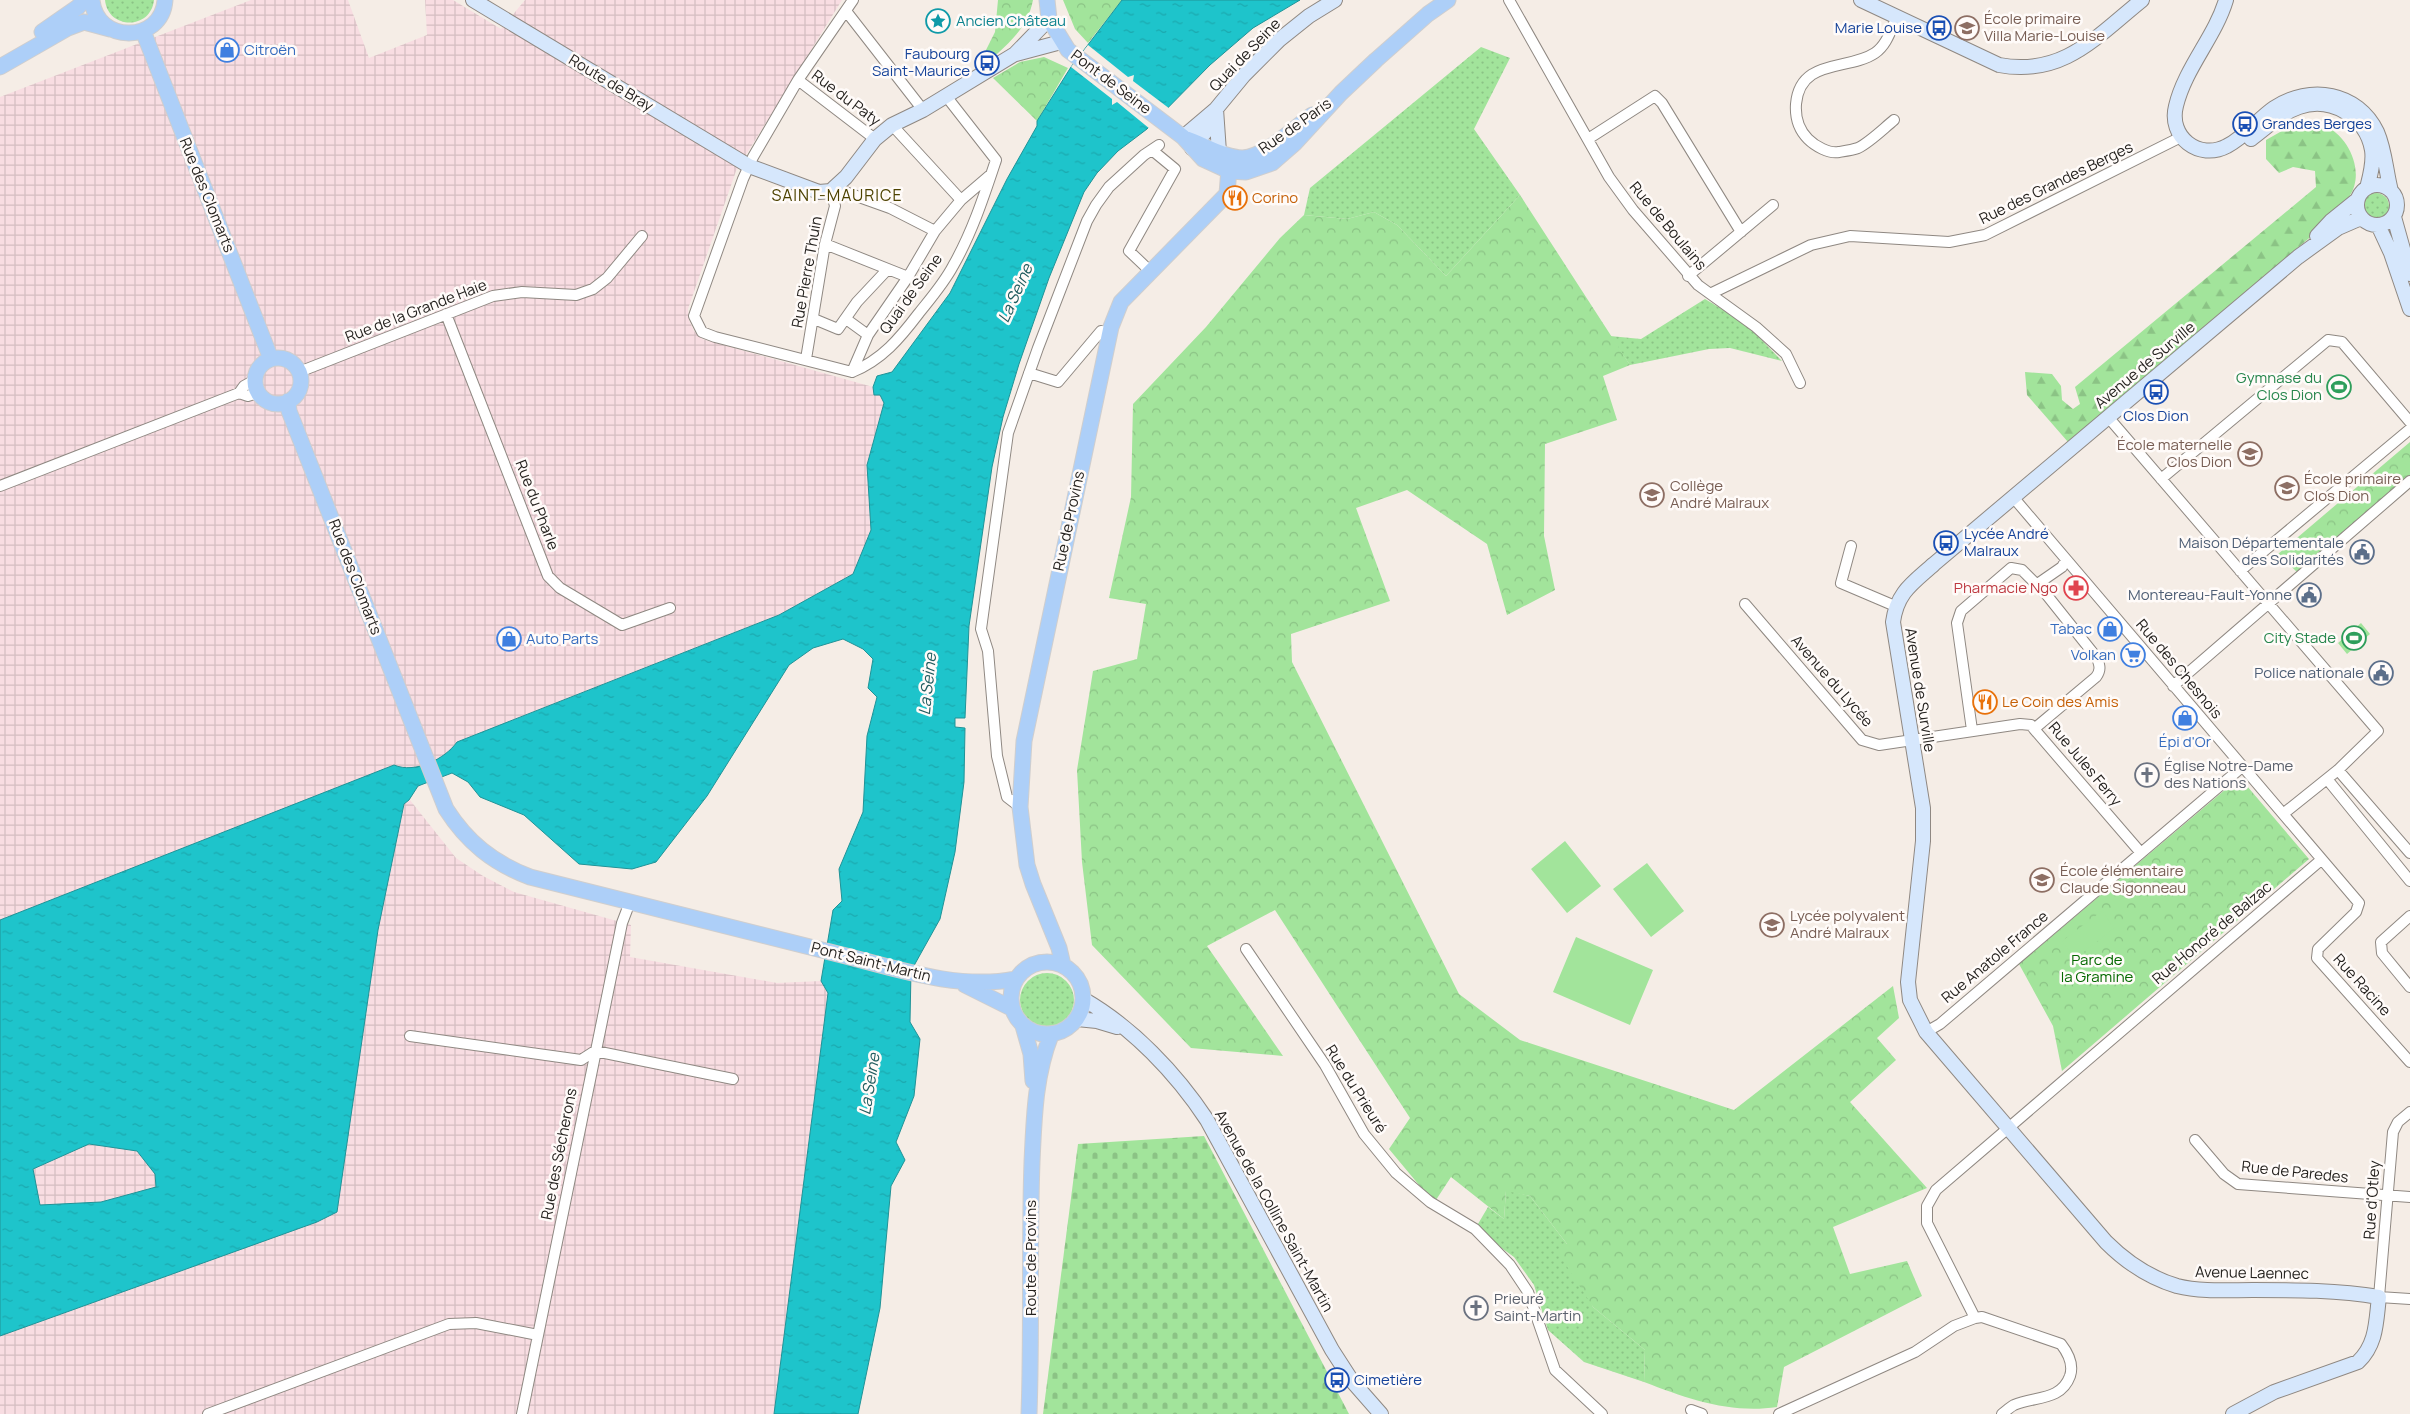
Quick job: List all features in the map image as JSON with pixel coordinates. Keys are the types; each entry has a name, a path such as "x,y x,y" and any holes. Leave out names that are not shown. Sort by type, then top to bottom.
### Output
{"main road":[{"path":"0,67 36,36 78,7 84,0"},
{"path":"92,0 95,13 110,29"},
{"path":"0,67 68,28 84,22 121,34 143,31 153,25 160,16 165,0"},
{"path":"1047,0 1049,19"},
{"name":"Rue de Paris","path":"1190,142 1204,159 1229,171 1246,172 1272,163 1295,143 1341,93 1414,26 1448,0"},
{"name":"Pont de Seine","path":"1049,19 1061,42 1078,57 1190,142"},
{"name":"Rue des Clomarts","path":"143,31 271,359"},
{"name":"Rue de Paris","path":"1190,142 1225,154 1244,158 1262,152 1341,93"},
{"name":"Rue de Provins","path":"1063,965 1059,948 1027,865 1020,807 1024,741 1110,333 1121,302 1227,194 1229,171 1225,154"},
{"path":"271,359 284,359 295,366 299,372 300,386 298,392 288,401 274,403 262,398 257,386 260,367 271,359"},
{"name":"Rue des Clomarts","path":"288,401 289,411 422,753 446,809 458,827 474,845 493,860 530,877 630,902"},
{"name":"Pont Saint-Martin","path":"630,902 959,983"},
{"path":"1039,962 1048,947 1050,927"},
{"path":"1023,1026 1041,1034 1051,1035 1070,1026 1077,1019 1083,999 1078,979 1063,965 1039,962 1021,972 1015,980 1010,994 1011,1008 1023,1026 1031,1054 1035,1103"},
{"path":"959,983 994,984 1015,980"},
{"path":"959,983 1011,1008"},
{"path":"1035,1103 1043,1054 1051,1035"},
{"name":"Route de Provins","path":"1029,1414 1031,1203 1035,1103"}],"street":[{"name":"Route de Bray","path":"473,0 749,166 804,188 819,192 832,190"},
{"path":"853,0 798,80 749,166 694,316 702,332 852,372 868,335 908,277 935,231 961,200 991,174"},
{"name":"Quai de Seine","path":"1190,142 1279,40 1309,16 1335,0"},
{"name":"Rue de Boulains","path":"1509,0 1588,140 1624,198 1698,286 1712,293 1756,327 1786,354 1800,382"},
{"path":"1861,0 1999,66 2018,69 2041,67 2058,62 2078,51 2142,0"},
{"path":"2217,0 2168,104 2166,118 2177,140 2192,147 2215,150 2227,146 2274,108 2287,101 2310,94 2337,96 2354,104 2366,114 2377,131 2382,144 2391,191 2397,203 2394,217 2409,266"},
{"path":"2177,140 2176,106 2226,0"},
{"path":"846,11 924,110"},
{"path":"1894,120 1857,148 1834,152 1816,146 1806,137 1798,125 1795,114 1797,92 1806,79 1824,68 1867,58 1878,51 1897,17"},
{"path":"935,231 890,208 832,190 846,177 876,139 892,125 924,110 1015,54 1049,19"},
{"path":"1015,54 1061,42"},
{"name":"Rue du Paty","path":"798,80 876,139"},
{"name":"Quai de Seine","path":"852,372 867,366 889,350 901,337 953,267 973,224 996,160 946,96"},
{"path":"1588,140 1655,96 1662,103 1741,232"},
{"name":"Avenue de Surville","path":"2177,140 2180,150 2189,155 2202,159 2216,159 2232,154 2291,110 2310,104 2332,106 2348,113 2358,122 2368,135 2372,160 2367,188 2358,200 2331,221 2298,257"},
{"path":"1216,114 1225,154"},
{"path":"892,125 961,200"},
{"name":"Rue des Grandes Berges","path":"1712,293 1812,245 1850,236 1949,242 1985,236 2177,140"},
{"path":"1020,807 1007,797 997,756 988,651 981,629 1008,433 1086,221 1109,187 1156,147 1174,169 1129,251 1150,271"},
{"path":"2367,188 2380,186 2391,191"},
{"name":"Rue Pierre Thuin","path":"806,359 825,244 835,206 832,190"},
{"path":"2358,200 2358,213 2361,218 2372,225 2384,224 2394,217"},
{"path":"1688,276 1773,205"},
{"name":"Avenue de Surville","path":"2008,1128 1926,1032 1910,1000 1908,982 1923,841 1923,808 1893,622 1895,606 1904,592 1923,574 2298,257 2338,228 2361,218"},
{"path":"2378,226 2391,253 2410,308"},
{"name":"Rue de la Grande Haie","path":"299,372 492,296 522,292 576,295 592,288 607,278 642,236"},
{"path":"825,244 908,277"},
{"path":"814,319 838,329 887,270"},
{"name":"Rue du Pharle","path":"446,314 548,576 560,588 622,625 670,608"},
{"path":"846,319 868,335"},
{"path":"1029,373 1058,382 1101,331 1110,333"},
{"path":"2162,479 2328,340 2342,342 2410,422"},
{"path":"0,486 239,393 244,386 257,386"},
{"path":"2108,417 2378,731 2338,770 2283,814"},
{"path":"2240,571 2410,429"},
{"path":"2173,686 2410,481"},
{"name":"Rue des Chesnois","path":"2014,497 2283,814"},
{"path":"1851,546 1840,583 1895,606"},
{"path":"1972,730 1956,623 1961,611 2011,568 2022,570 2036,585 2062,567 2066,560"},
{"name":"Rue Jules Ferry","path":"2036,585 2046,594 2097,658 2100,672 2034,729 2141,853"},
{"name":"Avenue du Lycée","path":"1745,604 1862,740 1879,745 2020,724 2031,725 2034,729"},
{"name":"Rue Anatole France","path":"1926,1032 1940,1024 2242,767"},
{"path":"2338,770 2409,850 2394,861"},
{"path":"2327,779 2410,881"},
{"name":"Rue Racine","path":"2283,814 2359,902 2356,912 2318,949 2317,958 2410,1062"},
{"name":"Rue Honoré de Balzac","path":"1975,1318 1927,1224 1927,1206 1936,1190 2321,860"},
{"name":"Rue des Sécherons","path":"522,1414 622,923 630,902"},
{"path":"2410,916 2381,942 2382,953 2410,987"},
{"name":"Rue du Prieuré","path":"1246,949 1325,1065 1364,1134 1396,1173 1430,1202 1475,1228 1510,1265 1525,1287 1555,1370 1602,1414"},
{"name":"Avenue de la Colline Saint-Martin","path":"1083,999 1100,1008 1129,1033 1190,1093 1207,1120 1332,1350 1352,1381 1381,1414"},
{"name":"Avenue de la Colline Saint-Martin","path":"1077,1019 1097,1021 1129,1033"},
{"path":"410,1036 581,1060 595,1051 733,1079"},
{"name":"Rue d'Otley","path":"2380,1297 2393,1132 2398,1122 2410,1112"},
{"name":"Avenue Laennec","path":"2008,1128 2117,1253 2156,1278 2178,1286 2201,1289 2308,1290 2380,1297"},
{"name":"Rue de Paredes","path":"2195,1140 2224,1174 2238,1184 2410,1197"},
{"path":"2233,1414 2274,1392 2358,1362 2366,1354 2374,1339 2380,1297 2410,1299"},
{"path":"1779,1414 1874,1369 1915,1352 1954,1326 1975,1318 1982,1318 2061,1344 2068,1353 2072,1370 2066,1386 2054,1395 2012,1405 2002,1414"},
{"path":"208,1414 449,1324 476,1323 538,1335"},
{"path":"1691,1410 1702,1414"}],"shaded area":[{"path":"251,0 348,0 369,58 427,35 425,0 453,0 501,29 525,0 842,0 736,171 688,309 689,320 694,331 702,339 873,387 874,394 880,395 884,403 867,465 871,530 853,574 779,615 457,742 445,756 416,767 422,784 412,792 410,800 456,858 483,876 514,892 631,925 630,957 777,983 821,981 828,993 774,1414 0,1414 0,97"}],"green space":[{"path":"105,0 154,0 151,10 146,17 130,22 121,21 114,17 108,10"},
{"path":"998,0 1033,0 1028,17 1015,36 997,54 983,56 995,32"},
{"path":"1063,0 1122,0 1088,43 1075,29"},
{"path":"1481,47 1510,58 1474,129 1520,195 1446,276 1397,225 1374,212 1347,219 1304,215 1310,188"},
{"path":"1044,57 1068,68 1037,121 993,78 1020,62"},
{"path":"2296,123 2323,125 2340,137 2347,146 2355,166 2356,177 2349,197 2314,234 2068,442 2027,395 2025,372 2052,374 2061,386 2062,400 2073,409 2080,404 2075,387 2316,187 2315,171 2293,167 2279,173 2266,159 2266,140"},
{"path":"2376,193 2385,197 2389,206 2385,215 2376,219 2367,215 2363,206 2367,197"},
{"path":"1520,195 1630,365 1603,376 1617,420 1545,444 1544,536 1555,590 1507,615 1487,544 1407,490 1356,508 1390,601 1291,634 1292,662 1459,994 1520,1040 1734,1110 1893,986 1899,1018 1877,1038 1896,1060 1850,1102 1927,1188 1833,1227 1850,1274 1907,1261 1922,1296 1784,1367 1777,1407 1760,1409 1710,1404 1644,1382 1645,1350 1593,1307 1559,1254 1567,1244 1530,1196 1506,1191 1504,1219 1451,1177 1434,1203 1389,1149 1410,1118 1275,910 1207,946 1283,1056 1191,1048 1092,945 1082,862 1077,770 1093,671 1137,659 1146,604 1109,598 1131,497 1133,404 1206,327 1280,238 1304,215 1347,219 1374,212 1397,225 1446,276"},
{"path":"1705,299 1745,323 1782,361 1730,348 1709,349 1630,365 1610,336 1641,339"},
{"path":"2410,442 2410,475 2298,573 2278,554"},
{"name":"City Stade","path":"2361,623 2370,634 2347,654 2338,643"},
{"name":"Parc de la Gramine","path":"2233,783 2247,786 2309,859 2062,1071 2053,1026 2019,964"},
{"path":"1565,841 1601,886 1567,913 1531,869"},
{"path":"1647,863 1684,911 1651,937 1613,889"},
{"path":"2102,911 2114,928 2075,959 2062,941"},
{"path":"1576,937 1653,970 1630,1025 1553,992"},
{"path":"1047,973 1057,975 1066,981 1072,990 1074,1000 1072,1010 1066,1019 1057,1025 1047,1027 1037,1025 1028,1019 1022,1010 1020,1000 1022,990 1028,981 1037,975"},
{"path":"1204,1136 1349,1414 1043,1414 1078,1144"},
{"path":"1506,1190 1530,1196 1567,1244 1593,1307 1645,1350 1644,1382 1584,1362 1548,1330 1534,1285 1514,1257 1475,1229 1488,1207 1504,1219"}],"water":[{"name":"La Seine","path":"1122,0 1300,0 1253,28 1210,65 1147,129 1118,151 1097,173 1084,192 1049,278 1019,364 1003,417 992,467 969,626 965,718 955,718 955,727 965,728 964,782 955,852 940,919 911,971 910,1022 920,1039 914,1096 896,1142 905,1160 891,1186 880,1308 858,1414 774,1414 828,993 821,981 833,910 842,901 839,869 863,812 867,736 877,697 868,688 873,659 863,649 843,639 813,648 789,665 707,796 656,862 632,869 579,864 524,815 480,797 468,782 452,773 418,786 404,804 378,930 337,1212 317,1222 0,1336 0,920 394,765 411,768 429,763 445,754 457,742 779,615 853,574 871,530 867,465 884,403 880,395 874,395 873,387 877,376 892,372 950,293 1007,179 1037,126 1037,121 1071,67","holes":["89,1144 137,1151 155,1174 156,1187 101,1202 40,1205 33,1169"]}],"pier":[{"path":"1088,45 1128,77 1134,75 1133,81 1170,109 1150,129 1117,102 1112,105 1112,99 1071,67"}],"place":[{"name":"Ancien Château","path":"938,21"},
{"name":"Marie Louise","path":"1939,28"},
{"name":"École primaire Villa Marie-Louise","path":"1967,28"},
{"name":"Citroën","path":"227,50"},
{"name":"Faubourg Saint-Maurice","path":"987,63"},
{"name":"Grandes Berges","path":"2245,124"},
{"name":"Corino","path":"1235,198"},
{"name":"Gymnase du Clos Dion","path":"2339,387"},
{"name":"Clos Dion","path":"2156,392"},
{"name":"École maternelle Clos Dion","path":"2250,454"},
{"name":"École primaire Clos Dion","path":"2287,488"},
{"name":"Collège André Malraux","path":"1652,495"},
{"name":"Lycée André Malraux","path":"1946,543"},
{"name":"Maison Départementale des Solidarités","path":"2362,552"},
{"name":"Pharmacie Ngo","path":"2076,588"},
{"name":"Montereau-Fault-Yonne","path":"2309,595"},
{"name":"Tabac","path":"2110,629"},
{"name":"City Stade","path":"2354,638"},
{"name":"Auto Parts","path":"509,639"},
{"name":"Volkan","path":"2133,655"},
{"name":"Police nationale","path":"2381,673"},
{"name":"Le Coin des Amis","path":"1985,702"},
{"name":"Épi d'Or","path":"2185,718"},
{"name":"Église Notre-Dame des Nations","path":"2147,775"},
{"name":"École élémentaire Claude Sigonneau","path":"2042,880"},
{"name":"Lycée polyvalent André Malraux","path":"1772,925"},
{"name":"Prieuré Saint-Martin","path":"1476,1308"},
{"name":"Cimetière","path":"1337,1380"}],"district":[{"name":"SAINT-MAURICE","path":"837,195"}]}
